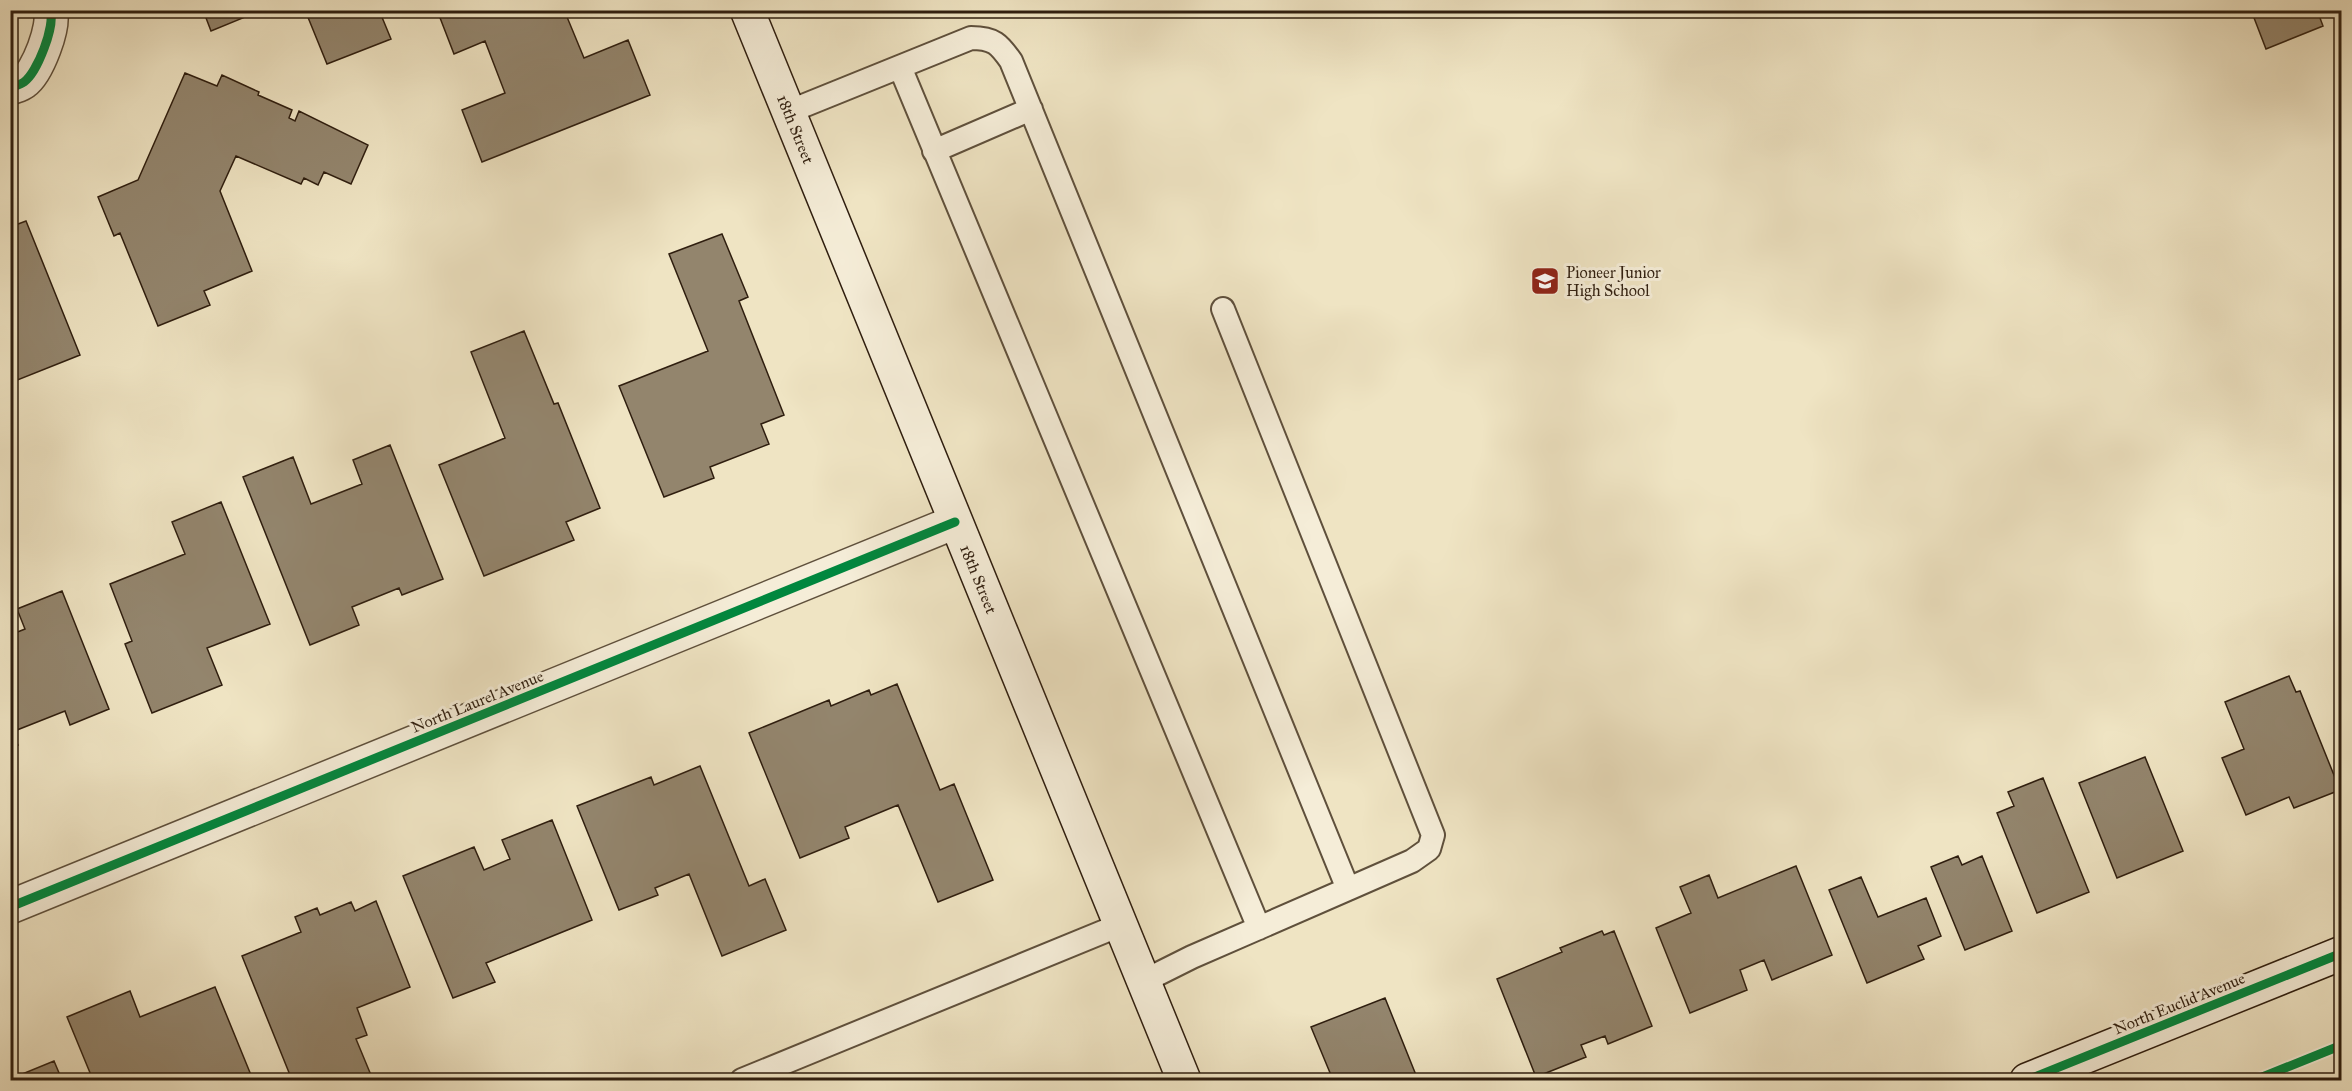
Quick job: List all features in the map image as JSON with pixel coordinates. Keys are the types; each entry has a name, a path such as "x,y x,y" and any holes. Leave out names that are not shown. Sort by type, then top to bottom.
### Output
{"main road":[{"name":"18th Street","path":"747,10 1184,1080"},
{"path":"10,88 26,81 46,47 51,13"},
{"name":"North Laurel Avenue","path":"10,907 955,522"},
{"name":"North Euclid Avenue","path":"2027,1080 2342,953"}],"lane":[{"path":"788,112 971,38 984,38 999,44 1011,61 1031,109 1348,889"},
{"path":"900,67 1259,928"},
{"path":"934,151 1031,109"},
{"path":"1144,981 1412,861 1428,849 1433,835 1223,309"},
{"path":"742,1080 1120,925"}],"path":[{"path":"2255,1080 2342,1045"}],"building":[{"path":"203,10 262,10 211,31"},
{"path":"305,10 379,10 391,39 327,64"},
{"path":"437,10 582,10 567,17 584,58 628,40 650,95 482,162 462,110 505,93 485,41 454,54"},
{"path":"2251,10 2317,10 2323,26 2266,49"},
{"path":"185,73 217,86 222,75 292,110 289,118 295,121 299,111 368,145 351,184 324,172 318,185 304,178 301,184 236,156 220,191 252,271 204,291 210,305 158,326 120,233 114,236 98,197 138,180"},
{"path":"26,221 80,355 10,383 10,227"},
{"path":"722,234 748,297 739,301 784,415 761,424 769,444 710,467 714,478 664,497 619,386 708,351 669,254"},
{"path":"524,331 554,404 558,403 600,508 566,522 574,540 484,576 439,465 505,438 471,352"},
{"path":"390,445 443,579 402,595 399,588 352,607 359,625 310,645 243,477 293,457 311,504 362,484 353,460"},
{"path":"221,502 270,624 207,648 222,685 152,713 125,644 132,641 110,584 185,554 172,522"},
{"path":"62,591 109,709 70,725 65,711 12,732 18,745 10,748 10,635 25,629 17,609"},
{"path":"2289,676 2296,692 2300,691 2340,790 2294,808 2289,797 2246,815 2222,758 2244,749 2225,702"},
{"path":"897,684 940,790 954,784 993,880 938,902 898,805 845,827 849,838 800,858 749,733 829,700 831,706 869,690 871,695"},
{"path":"2145,757 2183,851 2117,878 2079,783"},
{"path":"700,766 749,886 765,879 786,930 722,956 689,874 655,888 658,895 619,910 577,806 651,777 654,785"},
{"path":"2043,778 2089,892 2037,913 1997,813 2014,806 2008,792"},
{"path":"552,820 592,920 486,963 495,982 453,998 403,876 474,847 484,870 510,859 502,840"},
{"path":"1958,856 1962,865 1982,856 2012,931 1965,950 1931,867"},
{"path":"1796,866 1832,955 1772,980 1764,960 1740,970 1747,990 1690,1013 1656,928 1691,913 1680,887 1709,875 1718,898"},
{"path":"1861,877 1878,917 1926,898 1941,936 1918,946 1924,959 1867,983 1829,890"},
{"path":"376,901 410,987 357,1008 367,1035 356,1039 373,1080 292,1080 242,956 301,932 295,917 317,908 320,915 351,902 355,911"},
{"path":"1602,931 1604,935 1614,931 1652,1026 1608,1044 1605,1036 1581,1045 1586,1057 1536,1077 1497,979 1562,952 1560,948"},
{"path":"215,987 253,1080 93,1080 67,1017 130,991 140,1017"},
{"path":"1385,998 1418,1080 1333,1080 1311,1027"},
{"path":"54,1061 62,1080 10,1080 10,1079"}],"cycle path":[{"path":"10,88 24,82 40,59 48,37 50,10"},
{"path":"10,907 955,522"},
{"path":"2027,1080 2342,953"},
{"path":"2255,1080 2342,1045"}],"place":[{"name":"Pioneer Junior High School","path":"1545,281"}]}
